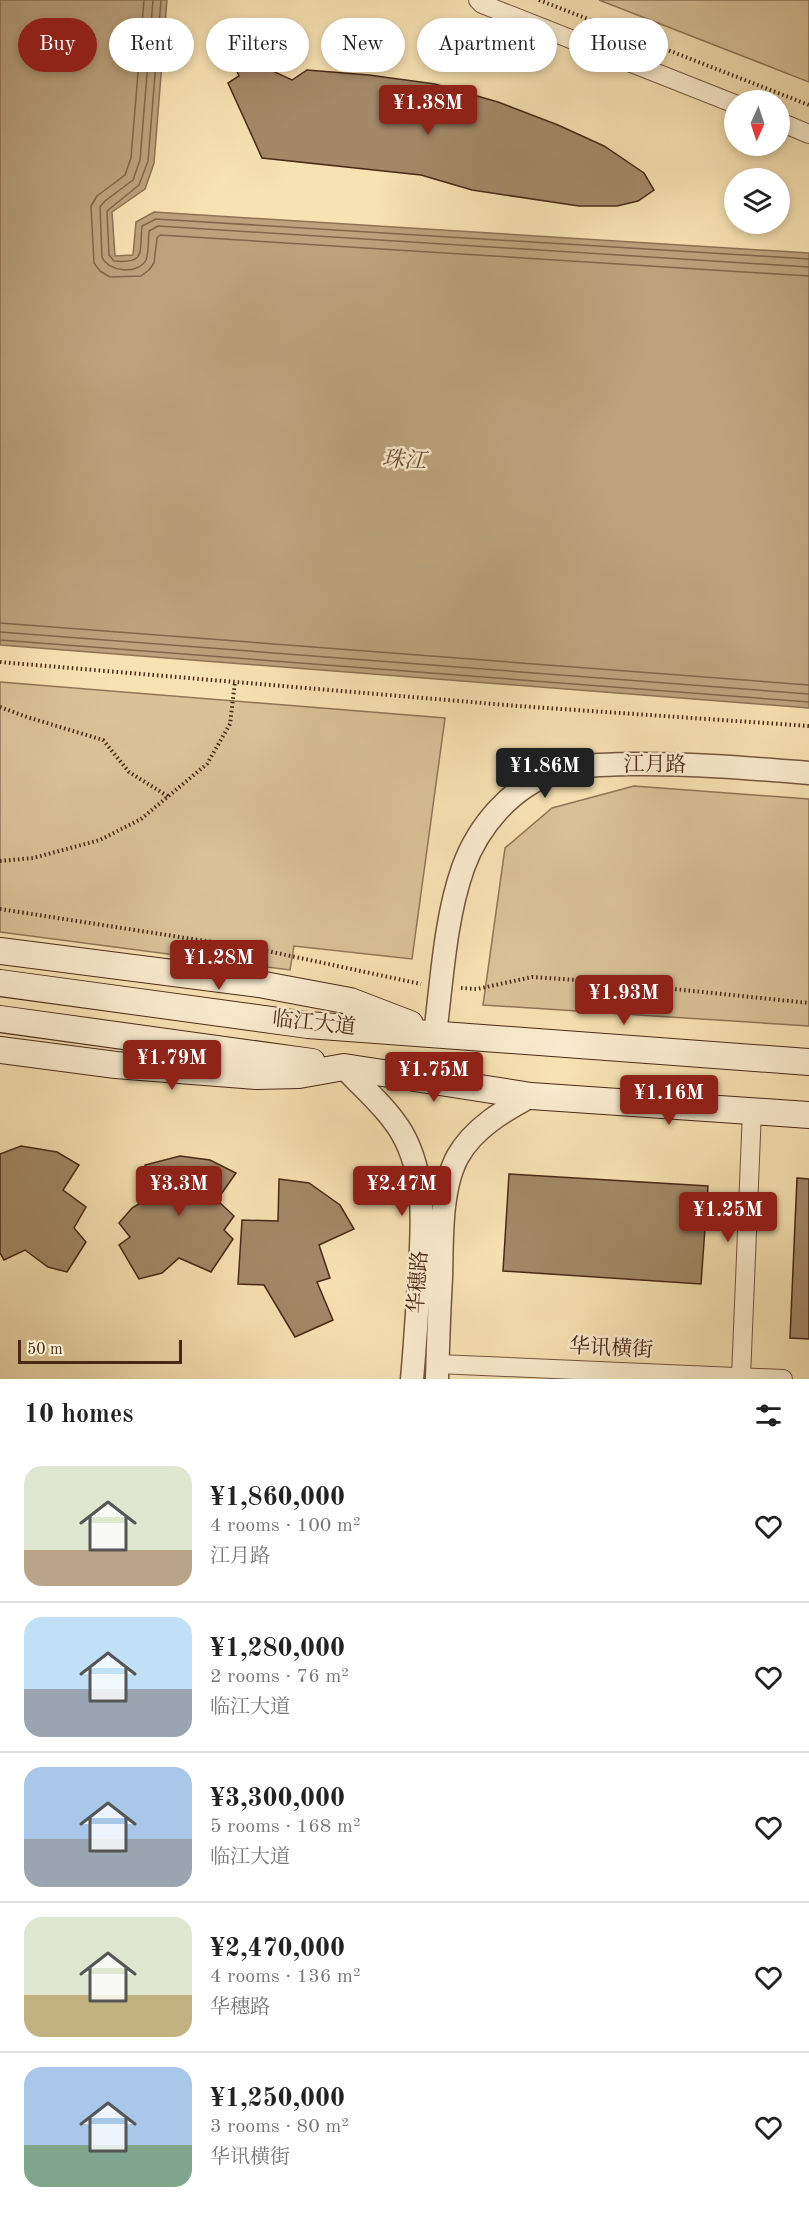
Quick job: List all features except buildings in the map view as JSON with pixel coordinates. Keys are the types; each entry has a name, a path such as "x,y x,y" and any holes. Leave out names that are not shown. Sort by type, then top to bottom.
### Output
{"main road":[{"path":"0,951 259,984 350,1001 435,1034"},
{"name":"临江大道","path":"0,983 308,1025 809,1062"},
{"name":"临江大道","path":"0,1019 531,1095"},
{"path":"0,1050 116,1065 256,1076 299,1075 344,1067"},
{"path":"531,1095 809,1115"}],"street":[{"path":"478,0 482,4 724,100"},
{"path":"790,126 809,134"},
{"name":"江月路","path":"435,1034 453,902 463,866 479,835 499,809 524,787 555,772 588,766 701,764 809,773"},
{"name":"华穗路","path":"344,1067 388,1115 402,1134 420,1187 423,1217 412,1379"},
{"name":"华穗路","path":"437,1371 442,1240 447,1187 457,1158 471,1137 501,1112 531,1095"},
{"path":"741,1377 752,1111"},
{"name":"华讯横街","path":"437,1371 783,1379"}],"path":[{"path":"539,0 809,105"},
{"path":"0,662 518,706 809,726"},
{"path":"0,861 33,858 100,840 141,819 207,764 230,724 235,682"},
{"path":"0,707 103,740 129,772 169,797"},
{"path":"0,909 263,950 418,984"},
{"path":"477,989 532,976 809,1003"}],"shaded area":[{"path":"599,0 809,0 809,82 668,27 668,18 645,18"},
{"path":"0,682 445,718 412,959 294,946 290,970 0,932"},
{"path":"634,786 809,799 809,1026 483,1005 505,848 552,808"}],"water":[{"name":"珠江","path":"0,0 167,0 166,18 109,18 109,72 161,72 154,163 145,189 112,212 115,256 133,255 136,222 154,212 809,253 809,708 0,645"}]}
